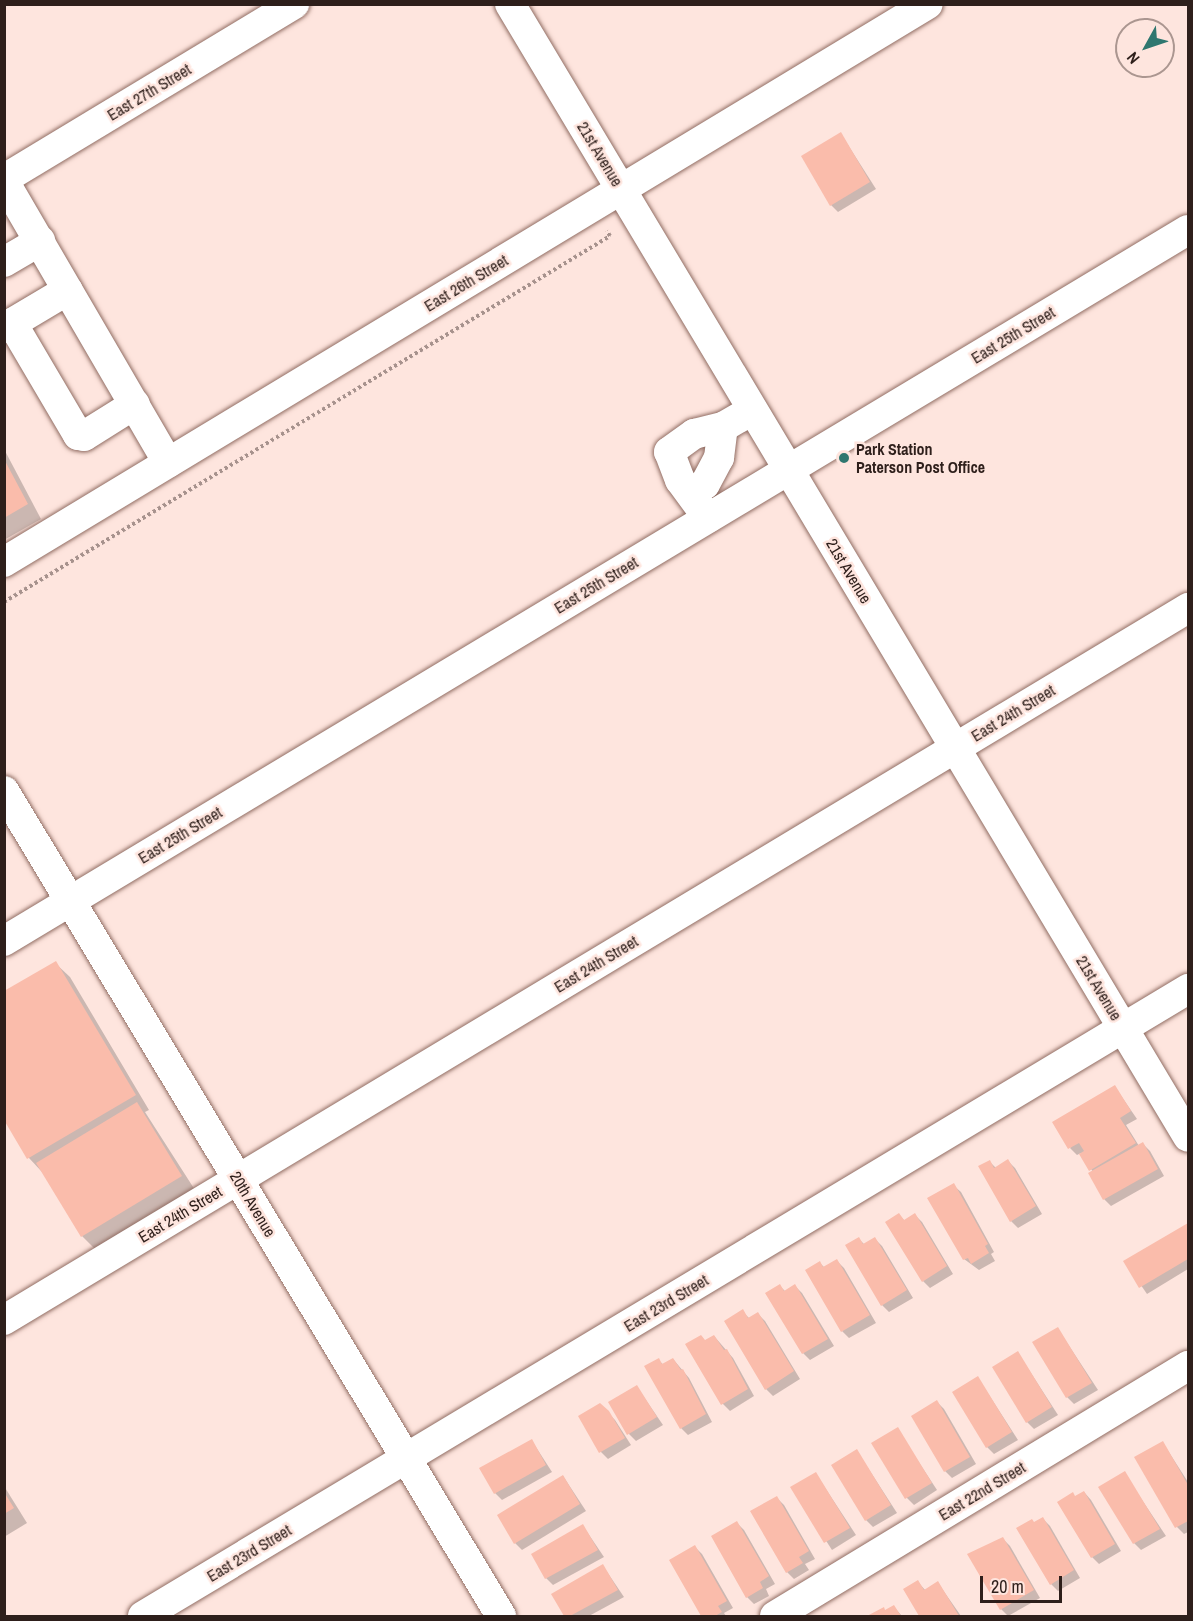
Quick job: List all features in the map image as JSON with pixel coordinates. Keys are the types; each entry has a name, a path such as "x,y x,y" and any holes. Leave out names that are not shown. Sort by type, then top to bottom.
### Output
{"street":[{"name":"East 27th Street","path":"4,180 294,4"},
{"name":"21st Avenue","path":"510,4 1188,1137"},
{"name":"East 26th Street","path":"4,562 928,4"},
{"path":"4,180 168,464"},
{"name":"East 25th Street","path":"4,941 1188,230"},
{"path":"4,262 40,242"},
{"path":"68,290 8,326 78,435 84,436 135,404"},
{"path":"708,518 691,494 687,474 702,448 723,427 753,410"},
{"name":"East 24th Street","path":"4,1320 1188,608"},
{"name":"20th Avenue","path":"4,791 501,1617"},
{"name":"East 23rd Street","path":"143,1617 1188,989"},
{"name":"East 22nd Street","path":"775,1617 1188,1366"}],"path":[{"path":"4,602 610,236 592,207"}],"building":[{"path":"841,132 870,182 830,206 801,156"},
{"path":"4,459 28,504 4,518"},
{"path":"56,961 136,1095 27,1159 4,1120 4,991"},
{"path":"1115,1085 1131,1111 1120,1118 1136,1143 1089,1171 1079,1154 1084,1151 1079,1143 1068,1149 1052,1122"},
{"path":"137,1102 182,1176 81,1237 36,1163"},
{"path":"1143,1142 1158,1169 1103,1200 1088,1173"},
{"path":"1008,1159 1036,1206 1010,1222 978,1166 990,1160 994,1168"},
{"path":"954,1183 988,1244 985,1246 989,1253 971,1264 968,1258 963,1260 927,1198"},
{"path":"899,1213 904,1220 915,1213 947,1266 922,1282 885,1222"},
{"path":"1188,1223 1188,1259 1139,1288 1123,1261"},
{"path":"859,1237 863,1244 875,1237 907,1290 881,1306 845,1245"},
{"path":"837,1259 870,1315 841,1332 805,1270 820,1261 823,1267"},
{"path":"780,1284 784,1291 795,1284 828,1339 802,1354 765,1293"},
{"path":"743,1309 748,1318 758,1312 794,1371 765,1390 724,1321"},
{"path":"1058,1327 1092,1383 1066,1398 1032,1342"},
{"path":"701,1335 705,1340 714,1335 724,1350 727,1349 748,1389 721,1405 685,1344"},
{"path":"1018,1351 1052,1407 1026,1423 992,1367"},
{"path":"659,1358 662,1364 673,1358 681,1370 683,1369 706,1414 680,1429 644,1366"},
{"path":"978,1376 1012,1432 986,1448 952,1392"},
{"path":"637,1385 657,1417 627,1435 608,1402"},
{"path":"937,1400 970,1457 944,1472 911,1416"},
{"path":"600,1403 609,1411 625,1438 599,1453 578,1416"},
{"path":"898,1427 932,1483 905,1499 871,1443"},
{"path":"532,1439 546,1465 494,1494 479,1468"},
{"path":"1163,1441 1188,1485 1188,1521 1175,1528 1134,1457"},
{"path":"857,1449 891,1505 865,1521 831,1465"},
{"path":"1125,1471 1160,1529 1133,1544 1098,1487"},
{"path":"816,1472 850,1528 824,1543 790,1487"},
{"path":"563,1475 580,1504 514,1544 497,1515"},
{"path":"1084,1491 1115,1544 1091,1558 1057,1502 1073,1492 1075,1496"},
{"path":"4,1492 14,1508 4,1514"},
{"path":"777,1496 809,1551 799,1557 803,1563 786,1573 750,1511"},
{"path":"1043,1517 1074,1570 1050,1585 1016,1528 1032,1519 1034,1522"},
{"path":"737,1521 769,1576 760,1582 763,1588 746,1598 711,1536"},
{"path":"583,1524 598,1550 545,1579 531,1554"},
{"path":"1003,1537 1034,1590 1000,1610 967,1554"},
{"path":"695,1545 727,1601 718,1606 722,1612 715,1616 701,1616 669,1560"},
{"path":"603,1564 618,1590 570,1616 564,1616 551,1594"},
{"path":"918,1580 924,1590 938,1581 959,1616 919,1616 903,1589"},
{"path":"894,1605 901,1616 867,1616 884,1607 885,1610"}],"place":[{"name":"Park Station Paterson Post Office","path":"844,458"}]}
